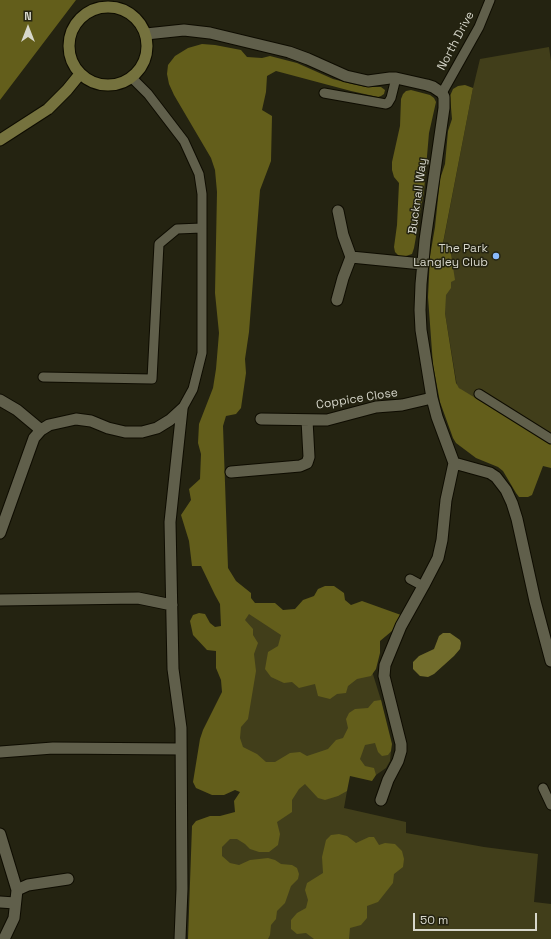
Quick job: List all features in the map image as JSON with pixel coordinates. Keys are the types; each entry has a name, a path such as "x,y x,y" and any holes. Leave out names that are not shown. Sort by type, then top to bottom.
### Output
{"main road":[{"path":"108,3 120,7 136,16 142,24 146,34 146,56 141,69 132,78 122,84 100,84 90,81 80,74 70,55 69,43 72,31 77,21 85,13 108,3"},
{"path":"0,140 48,109 67,90 80,74"}],"street":[{"path":"146,34 197,31 289,52 308,58 337,74 363,81 396,78 427,85 442,93"},
{"name":"Bucknall Way","path":"442,93 444,97 444,108 420,284 420,320 432,398 437,417 454,463"},
{"path":"337,300 350,257 343,235 338,211"},
{"path":"350,257 422,264"},
{"name":"Coppice Close","path":"261,418 327,420 376,407 402,405 432,398"},
{"path":"0,400 16,410 41,430"},
{"path":"0,533 34,438 41,430 49,425 76,418 91,421 108,428 125,432 142,432 157,428 170,420 182,409"},
{"path":"180,939 182,889 181,728 173,669 170,522 182,409"},
{"path":"231,472 300,466 307,463 310,457 307,420"},
{"path":"381,800 388,780 398,760 402,744 384,671 398,631 434,566 440,550 448,490 454,463 490,473 496,477 506,490 517,518 536,608 551,661"},
{"path":"0,600 138,598 172,606"},
{"path":"0,752 53,748 181,749"},
{"path":"0,834 16,890 14,918 4,939"},
{"path":"16,890 28,885 68,879"},
{"path":"0,902 15,903"}],"lane":[{"name":"North Drive","path":"442,93 479,27 490,0"},
{"path":"132,78 148,94 184,141 199,174 202,194 202,353 193,389 182,409"},
{"path":"324,93 386,104 391,98 396,78"},
{"path":"43,377 152,379 159,244 177,229 202,228"},
{"path":"479,394 551,439"},
{"path":"410,579 423,586"},
{"path":"543,788 551,805"}],"shaded area":[{"path":"0,0 76,0 0,100"},
{"path":"202,44 241,50 247,57 262,58 270,56 297,63 333,79 366,87 381,87 385,90 384,94 378,97 276,71 267,76 266,92 262,110 272,116 271,161 260,190 249,332 245,359 246,373 241,408 236,414 226,416 223,426 228,568 236,581 251,593 251,598 255,603 275,603 283,610 295,609 303,600 314,596 318,589 325,586 334,586 344,593 345,600 351,605 362,601 401,615 392,631 380,641 380,653 376,669 371,676 357,679 348,686 346,693 337,694 330,699 318,696 315,684 299,688 292,682 284,683 271,677 265,669 268,652 278,646 281,635 249,614 245,620 253,629 253,635 258,643 254,654 256,671 248,719 241,727 240,738 243,747 257,754 266,762 275,762 290,753 300,752 307,756 328,749 336,740 343,738 348,728 346,719 349,713 355,709 368,708 374,701 381,700 392,744 391,751 388,755 382,756 378,752 375,743 365,745 360,759 365,766 374,768 376,775 372,781 350,776 347,791 338,796 325,800 318,798 305,784 299,789 292,800 292,812 277,822 280,834 278,845 269,852 259,852 250,849 237,839 230,839 222,847 222,856 230,863 239,865 250,860 268,858 281,864 292,865 297,868 299,874 298,879 291,886 285,903 277,911 276,919 271,925 268,939 188,939 192,826 196,821 210,816 220,816 235,812 234,801 240,792 235,790 224,795 212,795 196,788 193,782 200,739 222,692 221,680 216,668 216,651 207,650 193,635 190,621 193,615 199,613 205,614 210,623 215,627 221,626 220,604 201,566 192,566 189,541 181,515 191,500 189,489 200,479 201,454 198,443 199,424 213,388 216,369 219,333 215,293 217,192 215,170 211,158 174,95 169,84 167,74 168,65 175,56 188,48"},
{"name":"The Park Langley Club","path":"549,47 551,61 551,444 462,391 457,386 445,313 443,244 480,59"},
{"path":"465,85 473,88 443,243 450,248 455,280 451,282 451,288 446,295 445,313 456,383 459,388 551,444 551,468 543,466 532,495 528,497 519,497 503,471 498,467 476,458 456,443 440,402 433,365 428,297 430,256 435,227 440,179 445,164 448,131 452,119 450,96 453,89 458,86"},
{"path":"411,90 430,95 436,102 429,133 424,191 414,248 412,254 403,257 399,256 395,252 394,247 397,225 399,183 394,177 392,162 400,126 401,99 406,91"},
{"path":"250,605 371,668 381,700 391,751 390,761 386,768 376,775 346,770 347,791 344,808 406,822 406,833 484,847 538,854 534,902 551,904 551,939 253,939 214,849 227,836 259,825 238,755 235,611"},
{"path":"443,633 450,633 460,640 460,649 434,674 428,677 420,676 413,669 413,662 419,656 434,649 439,636"},
{"path":"339,834 347,836 356,843 369,837 374,837 379,845 385,843 395,844 402,851 404,859 403,867 394,874 393,883 378,902 367,906 367,918 361,925 350,928 349,939 314,939 306,933 297,934 291,929 291,920 297,913 306,908 308,900 305,890 307,883 323,873 322,857 326,840 331,835"}],"place":[{"name":"The Park Langley Club","path":"496,256"}]}
